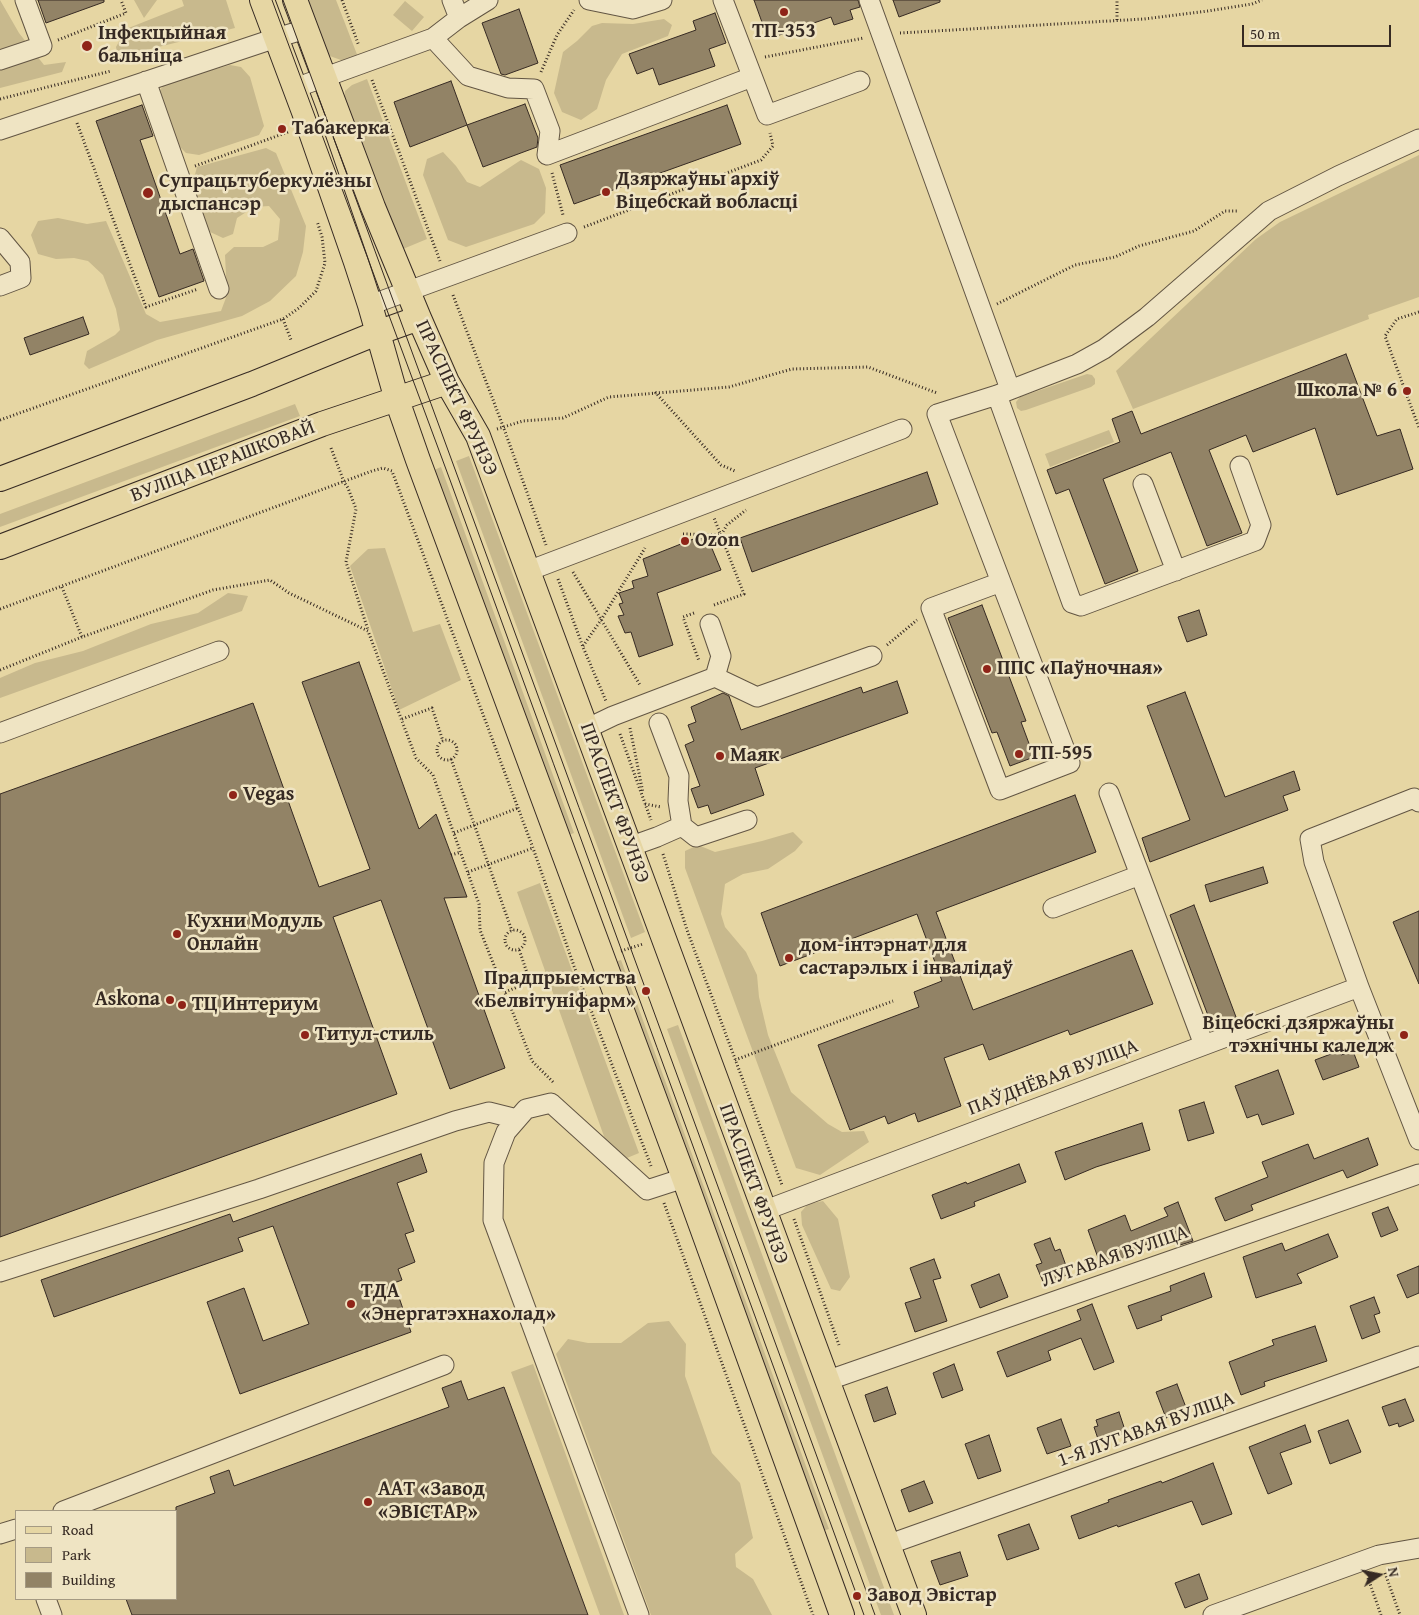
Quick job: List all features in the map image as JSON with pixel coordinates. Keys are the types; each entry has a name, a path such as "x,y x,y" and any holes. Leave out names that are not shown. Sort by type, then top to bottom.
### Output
{"main road":[{"path":"262,0 295,88 370,305 397,400 684,1178 842,1615"},
{"name":"ПРАСПЕКТ ФРУНЗЭ","path":"295,0 407,292 448,382 478,436 914,1615"},
{"path":"0,479 252,384 418,318"},
{"name":"ВУЛІЦА ЦЕРАШКОВАЙ","path":"0,547 322,424 448,382"}],"street":[{"path":"0,60 42,46 25,0"},
{"path":"452,0 459,18"},
{"path":"295,88 433,38 459,18 488,0"},
{"path":"582,4 633,9 662,0"},
{"path":"723,0 766,115 860,81"},
{"path":"869,0 982,312 1004,392 1072,603 1081,606 1254,542 1261,525 1240,466"},
{"path":"0,130 306,29"},
{"path":"433,38 468,76 508,88 534,89 550,131 547,155"},
{"path":"547,155 749,68"},
{"path":"146,81 177,172 210,288"},
{"path":"1001,582 931,608 1000,790 1070,763 937,414 1004,392 1077,364 1104,349 1147,317 1269,211 1338,176 1419,139"},
{"path":"370,305 567,233"},
{"path":"0,238 20,262 21,278 0,286"},
{"path":"528,571 560,564 748,488 902,430"},
{"path":"1143,484 1176,571"},
{"path":"586,729 708,672 721,656 706,614"},
{"path":"0,733 219,651"},
{"path":"708,672 757,697 872,656"},
{"path":"659,723 679,776 678,801 682,826 696,837 747,820"},
{"path":"1109,793 1204,1045"},
{"path":"1419,802 1414,798 1310,839 1314,862 1359,987 1419,1140"},
{"path":"629,847 682,826"},
{"path":"1053,908 1140,875"},
{"name":"ПАЎДНЁВАЯ ВУЛІЦА","path":"763,1211 1359,987"},
{"path":"639,1615 493,1220 494,1163 506,1132 526,1109 551,1103 647,1190 684,1178"},
{"path":"0,1272 259,1189 455,1121 489,1112 517,1120"},
{"name":"ЛУГАВАЯ ВУЛІЦА","path":"826,1381 1419,1174"},
{"name":"1-Я ЛУГАВАЯ ВУЛІЦА","path":"887,1545 1419,1356"},
{"path":"66,1510 444,1365"},
{"path":"0,1534 15,1529"},
{"path":"1212,1615 1371,1558 1419,1548"},
{"path":"46,1600 52,1615"}],"path":[{"path":"42,46 126,13 121,0"},
{"path":"342,0 503,426 560,564 602,620 642,688"},
{"path":"1117,0 1117,20"},
{"path":"749,68 882,34 1117,20 1208,11 1252,4 1262,0"},
{"path":"534,89 557,35 582,4"},
{"path":"71,106 146,307 210,288"},
{"path":"547,155 567,233 761,160 773,146 766,115"},
{"path":"177,172 288,132 291,141"},
{"path":"982,312 1075,265 1116,258 1139,246 1194,231 1225,211 1269,211"},
{"path":"0,420 283,319 299,308 316,291 325,263 322,237 316,220"},
{"path":"1419,312 1397,319 1385,336 1419,428"},
{"path":"283,319 291,340"},
{"path":"503,426 523,421 563,418 609,397 729,387 792,369 868,367 967,405"},
{"path":"654,392 721,465 738,472 756,503 727,525 721,535"},
{"path":"331,448 356,508 346,562 368,630 416,758 432,775 479,904 480,930 532,1061 559,1088"},
{"path":"0,609 383,468 392,471 398,468"},
{"path":"392,471 533,848 574,966 658,1187 813,1615"},
{"path":"708,672 683,617 706,614 744,594 713,514"},
{"path":"682,534 721,535"},
{"path":"583,647 602,620 649,541"},
{"path":"560,564 561,587 583,647 613,716 657,837 687,930 850,1373"},
{"path":"0,670 82,637 213,590 270,580 289,593 368,630"},
{"path":"561,587 564,580"},
{"path":"62,587 82,637"},
{"path":"872,656 931,608"},
{"path":"402,718 432,708 443,741"},
{"path":"443,741 451,741 456,746 456,754 451,759 443,759 438,754 437,746 443,741"},
{"path":"451,759 512,931"},
{"path":"454,833 518,808"},
{"path":"468,872 533,848"},
{"path":"452,855 461,852"},
{"path":"574,966 687,930"},
{"path":"512,931 521,932 525,936 524,946 519,949 512,949 506,944 506,936 512,931"},
{"path":"505,992 530,982 519,949"},
{"path":"735,1060 893,1001"},
{"path":"1371,1558 1381,1615"},
{"path":"1371,1558 1400,1615"}],"green space":[{"path":"0,0 19,33 44,65 66,62 62,72 0,88"},
{"path":"134,0 157,0 144,18"},
{"path":"182,0 226,0 235,28 118,57 116,47 126,29 184,6"},
{"path":"306,0 336,0 358,57 341,60 327,55"},
{"path":"405,1 424,17 412,31 393,15"},
{"path":"664,19 672,25 668,36 622,54 606,80 597,109 581,120 562,112 554,93 563,52 592,26 602,23 633,24"},
{"path":"230,65 241,67 250,77 264,126 259,135 199,155 186,153 175,142 157,101 159,91 166,83"},
{"path":"367,79 427,239 403,249 394,235 344,102 345,91 352,85"},
{"path":"266,148 276,153 306,226 303,252 296,276 270,301 242,316 157,340 89,369 84,364 87,351 115,335 120,330 116,309 103,275 88,261 74,258 56,259 38,254 31,235 38,221 58,218 87,224 106,221 146,314 160,322 221,311 227,295 225,255 234,247 263,247 278,240 280,219 269,206 254,207 237,218 233,234 223,238 208,231 193,182 197,167"},
{"path":"443,152 467,182 480,187 521,160 539,169 546,188 545,213 534,224 466,247 448,240 423,175 427,159"},
{"path":"1419,155 1419,297 1368,315 1369,319 1133,409 1116,371 1256,239 1280,222"},
{"path":"1087,374 1092,375 1095,379 1095,384 1091,387 1026,410 1021,411 1017,408 1016,402 1020,397"},
{"path":"295,404 300,416 0,527 0,514"},
{"path":"1109,430 1114,442 1050,467 1045,454"},
{"path":"469,456 645,932 631,938 456,461"},
{"path":"441,467 574,833 566,836 432,471"},
{"path":"385,548 413,632 440,624 461,680 399,710 350,566 368,549"},
{"path":"228,593 248,596 242,611 0,698 0,678 35,663 83,651 151,624 198,613"},
{"path":"793,832 803,842 795,851 768,869 743,874 725,884 721,914 725,927 746,952 757,975 759,997 768,1035 791,1092 828,1124 842,1132 864,1131 869,1142 820,1175 796,1168 685,868 685,851 698,845 715,852"},
{"path":"540,883 639,1153 627,1158 606,1142 517,892"},
{"path":"621,960 829,1529 819,1532 611,963"},
{"path":"678,1025 894,1615 881,1615 667,1029"},
{"path":"823,1201 838,1219 850,1277 840,1291 831,1289 802,1225 801,1212 808,1204"},
{"path":"669,1321 686,1344 685,1376 712,1453 740,1483 753,1538 735,1554 736,1567 753,1579 772,1615 651,1615 556,1354 568,1339 588,1343 621,1343 648,1323"},
{"path":"533,1364 624,1615 600,1615 511,1372"}],"building":[{"path":"38,0 104,0 104,2 46,23"},
{"name":"ТП-353","path":"754,0 858,0 860,7 850,10 853,19 834,25 831,17 768,39"},
{"path":"893,0 940,0 940,2 899,17"},
{"path":"519,9 538,63 505,75 501,74 482,23"},
{"path":"715,13 726,43 709,49 715,66 659,85 653,68 637,74 629,54 696,30 693,21"},
{"path":"451,81 467,125 410,147 394,102"},
{"path":"525,104 538,138 537,147 483,167 467,125"},
{"path":"142,105 153,136 140,140 180,254 193,249 204,281 159,297 96,121"},
{"path":"727,105 741,144 574,204 560,165"},
{"path":"83,317 89,334 30,355 24,338"},
{"path":"1346,354 1377,436 1400,429 1413,469 1337,495 1315,428 1253,452 1246,435 1209,450 1242,533 1207,546 1171,452 1103,479 1138,571 1105,584 1069,489 1056,494 1047,470 1120,442 1112,419 1132,411 1141,434"},
{"path":"927,472 938,504 752,572 740,538"},
{"path":"696,538 708,539 721,570 657,593 673,645 639,657 631,632 625,633 618,616 624,615 619,604 623,603 619,593 634,588 632,581 648,576 643,559"},
{"name":"ППС «Паўночная»","path":"982,605 1026,721 1021,722 1034,757 1010,766 997,732 992,733 948,618"},
{"path":"1199,610 1207,635 1187,642 1178,617"},
{"name":"ТЦ Интериум","path":"359,662 419,829 436,814 467,897 444,898 505,1068 450,1089 381,900 333,917 397,1094 0,1237 0,794 253,703 319,887 370,869 302,682"},
{"path":"897,681 908,713 755,768 764,795 711,814 708,805 698,808 691,789 700,786 685,745 694,741 688,725 696,722 691,707 723,693 729,696 741,730 861,687 863,693"},
{"path":"1185,692 1225,797 1294,771 1300,790 1283,796 1288,810 1150,862 1142,838 1190,820 1147,706"},
{"name":"дом-інтэрнат для састарэлых і інвалідаў","path":"1075,795 1096,852 936,912 973,1010 1132,950 1153,1004 1070,1035 1068,1030 989,1060 983,1044 944,1058 961,1106 918,1122 915,1113 888,1124 885,1116 850,1130 818,1045 919,1007 914,992 942,981 917,914 780,966 761,913"},
{"path":"1263,867 1268,883 1210,902 1205,885"},
{"path":"1194,905 1236,1017 1212,1026 1170,915"},
{"path":"1419,911 1419,984 1393,922"},
{"path":"1339,1051 1341,1055 1353,1051 1359,1067 1323,1080 1315,1060"},
{"path":"1278,1070 1294,1114 1262,1125 1258,1114 1247,1118 1235,1086"},
{"path":"1204,1102 1214,1133 1188,1141 1179,1110"},
{"path":"1142,1123 1150,1150 1096,1167 1065,1180 1055,1152"},
{"path":"1368,1138 1378,1165 1347,1178 1343,1170 1251,1205 1253,1210 1225,1221 1215,1198 1268,1177 1262,1162 1308,1144 1314,1159"},
{"path":"421,1154 427,1172 397,1183 414,1231 405,1234 415,1262 398,1269 402,1280 394,1283 411,1332 240,1394 207,1302 244,1288 263,1341 309,1324 273,1226 238,1238 243,1251 54,1317 41,1280 230,1214 233,1222"},
{"path":"1019,1164 1026,1182 974,1202 975,1206 941,1219 932,1195"},
{"path":"1178,1202 1193,1241 1180,1245 1175,1233 1137,1248 1139,1252 1101,1266 1088,1230 1125,1215 1131,1231 1168,1216 1164,1208"},
{"path":"1388,1207 1398,1230 1381,1237 1372,1213"},
{"path":"1328,1234 1338,1257 1297,1274 1302,1283 1256,1298 1243,1257 1282,1243 1285,1251"},
{"path":"1050,1238 1055,1251 1060,1249 1069,1274 1044,1284 1036,1265 1042,1263 1034,1244"},
{"path":"934,1259 941,1278 933,1280 947,1321 915,1332 905,1303 921,1298 910,1268"},
{"path":"1419,1266 1419,1293 1407,1298 1397,1275"},
{"path":"1204,1273 1212,1297 1161,1316 1162,1320 1137,1329 1128,1306 1171,1291 1170,1286"},
{"path":"999,1274 1008,1297 980,1308 971,1285"},
{"path":"1374,1297 1380,1313 1374,1315 1380,1332 1362,1339 1350,1306"},
{"path":"1092,1304 1114,1362 1094,1370 1081,1338 1048,1351 1051,1360 1007,1377 997,1352 1081,1320 1077,1310"},
{"path":"1315,1326 1327,1361 1264,1382 1265,1386 1241,1395 1229,1362 1274,1345 1272,1340"},
{"path":"954,1364 963,1390 942,1398 933,1373"},
{"name":"ААТ «Завод «ЭВІСТАР»","path":"461,1381 468,1400 504,1387 588,1615 132,1615 126,1600 178,1600 178,1510 176,1510 176,1507 215,1493 210,1477 229,1470 234,1486 449,1407 442,1388"},
{"path":"1177,1384 1187,1410 1166,1418 1156,1392"},
{"path":"887,1387 896,1414 874,1422 865,1395"},
{"path":"1405,1399 1414,1421 1399,1427 1398,1423 1389,1426 1382,1407"},
{"path":"1119,1412 1126,1433 1099,1442 1094,1427 1098,1426 1096,1420"},
{"path":"1061,1419 1071,1446 1047,1454 1037,1428"},
{"path":"1348,1420 1361,1452 1330,1464 1318,1431"},
{"path":"1305,1425 1311,1442 1280,1453 1292,1484 1268,1494 1249,1447"},
{"path":"989,1435 1001,1471 978,1479 965,1444"},
{"path":"1213,1463 1232,1514 1202,1525 1192,1501 1079,1539 1071,1516 1109,1502 1108,1500 1161,1481 1162,1483"},
{"path":"924,1481 933,1503 909,1512 901,1490"},
{"path":"1029,1524 1039,1549 1007,1560 998,1535"},
{"path":"960,1552 968,1576 940,1585 931,1561"},
{"path":"1199,1574 1208,1599 1185,1608 1175,1583"}],"tram line":[{"path":"272,0 450,480 864,1615"},
{"path":"283,0 875,1615"}],"place":[{"name":"ТП-353","path":"784,12"},
{"name":"Інфекцыйная бальніца","path":"87,46"},
{"name":"Табакерка","path":"282,129"},
{"name":"Дзяржаўны архіў Віцебскай вобласці","path":"606,192"},
{"name":"Супрацьтуберкулёзны дыспансэр","path":"148,193"},
{"name":"Школа № 6","path":"1407,391"},
{"name":"Ozon","path":"685,541"},
{"name":"ППС «Паўночная»","path":"987,669"},
{"name":"ТП-595","path":"1019,754"},
{"name":"Маяк","path":"720,756"},
{"name":"Vegas","path":"233,795"},
{"name":"Кухни Модуль Онлайн","path":"177,934"},
{"name":"дом-інтэрнат для састарэлых і інвалідаў","path":"789,958"},
{"name":"Прадпрыемства «Белвітуніфарм»","path":"646,991"},
{"name":"Askona","path":"170,1000"},
{"name":"ТЦ Интериум","path":"182,1005"},
{"name":"Титул-cтиль","path":"305,1035"},
{"name":"Віцебскі дзяржаўны тэхнічны каледж","path":"1404,1035"},
{"name":"ТДА «Энергатэхнахолад»","path":"351,1304"},
{"name":"ААТ «Завод «ЭВІСТАР»","path":"368,1502"},
{"name":"Завод Эвістар","path":"857,1596"}]}
